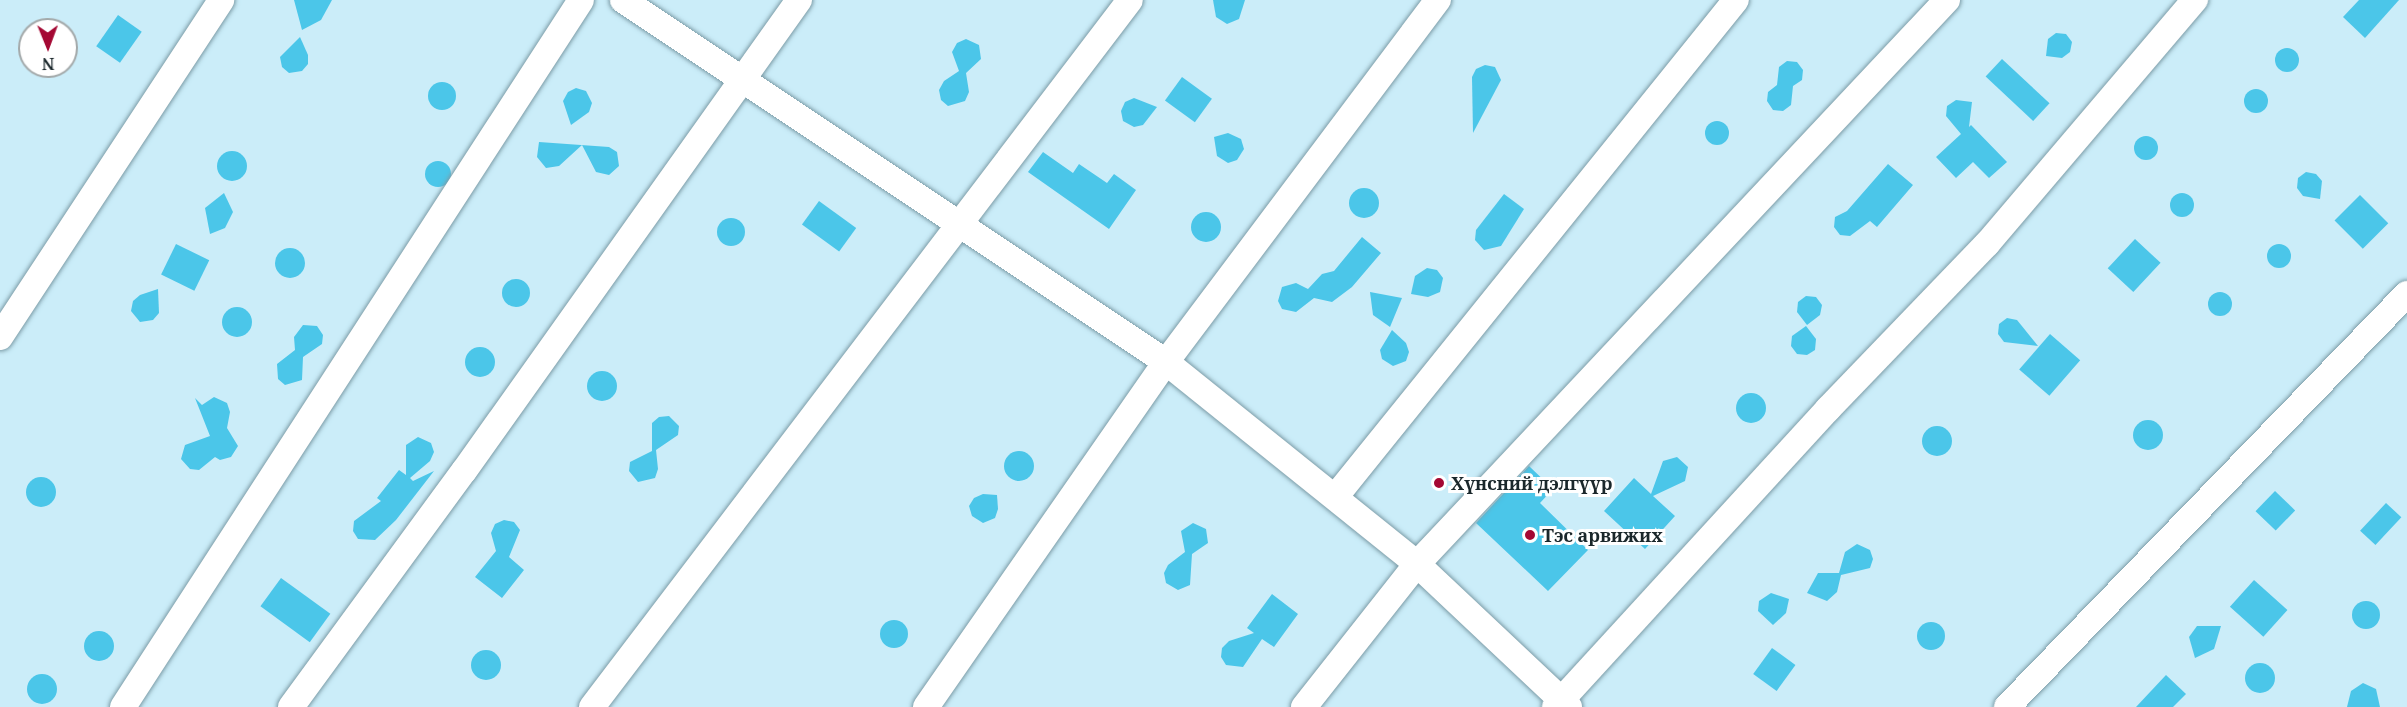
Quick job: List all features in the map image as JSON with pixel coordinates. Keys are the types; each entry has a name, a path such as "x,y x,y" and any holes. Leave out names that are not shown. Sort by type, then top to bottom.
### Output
{"street":[{"path":"0,337 221,0"},
{"path":"123,707 581,0"},
{"path":"623,0 961,222 1166,362 1336,496 1417,564 1562,705 1828,409 1987,244 2195,0"},
{"path":"291,707 464,471 799,0"},
{"path":"592,707 1130,0"},
{"path":"926,707 1166,362 1438,0"},
{"path":"1336,496 1736,0"},
{"path":"1304,707 1417,564 1947,0"},
{"path":"2007,707 2407,294"}],"building":[{"path":"294,0 332,0 321,20 302,30"},
{"path":"1213,0 1245,0 1239,19 1227,24 1216,17"},
{"path":"2359,0 2399,0 2365,38 2343,17"},
{"path":"118,15 142,32 120,63 96,46"},
{"path":"2056,33 2066,34 2072,42 2070,52 2062,58 2046,56 2048,39"},
{"path":"300,37 308,55 308,64 302,71 289,73 282,67 280,57"},
{"path":"966,39 979,45 981,59 966,73 969,92 965,101 948,106 941,100 939,90 944,81 959,71 952,52 957,43"},
{"path":"2287,48 2296,51 2299,60 2296,69 2287,72 2278,69 2275,60 2278,51"},
{"path":"2002,59 2050,103 2033,121 1986,77"},
{"path":"1787,61 1797,62 1803,70 1802,80 1793,86 1791,105 1783,111 1773,110 1767,101 1768,92 1777,85 1779,67"},
{"path":"1485,65 1495,67 1501,80 1473,133 1472,77 1476,69"},
{"path":"1182,77 1212,99 1195,122 1165,100"},
{"path":"442,82 452,86 456,96 452,106 442,110 432,106 428,96 432,86"},
{"path":"576,88 586,91 592,103 589,112 571,125 563,101 568,92"},
{"path":"2256,89 2265,92 2268,101 2265,110 2256,113 2247,110 2244,101 2247,92"},
{"path":"1134,98 1157,107 1143,125 1134,127 1123,121 1121,111 1125,102"},
{"path":"1956,100 1972,102 1969,127 1971,125 2007,162 1989,178 1973,162 1956,178 1936,157 1961,134 1946,116 1947,106"},
{"path":"1717,121 1726,124 1729,133 1726,142 1717,145 1708,142 1705,133 1708,124"},
{"path":"1228,133 1241,139 1244,149 1237,160 1228,163 1217,156 1214,137"},
{"path":"2146,136 2155,139 2158,148 2155,157 2146,160 2137,157 2134,148 2137,139"},
{"path":"539,142 582,145 559,166 546,168 537,157"},
{"path":"582,145 609,147 617,152 619,166 609,175 596,172"},
{"path":"232,151 238,152 246,160 246,172 238,180 232,181 226,180 218,172 217,166 218,160 226,152"},
{"path":"1043,152 1073,173 1079,164 1107,183 1114,174 1136,190 1109,229 1028,172"},
{"path":"438,161 447,165 451,174 447,183 438,187 429,183 425,174 429,165"},
{"path":"1888,164 1913,185 1877,227 1870,221 1850,236 1840,235 1834,227 1835,217 1847,211"},
{"path":"2306,172 2316,174 2322,181 2320,199 2303,196 2297,188 2298,178"},
{"path":"1364,188 1370,189 1378,197 1378,209 1370,217 1364,218 1358,217 1350,209 1349,203 1350,197 1358,189"},
{"path":"224,193 233,212 225,228 210,234 205,208"},
{"path":"2182,193 2191,196 2194,205 2191,214 2182,217 2173,214 2170,205 2173,196"},
{"path":"1504,194 1524,209 1501,246 1484,250 1475,240 1476,230"},
{"path":"2360,195 2388,223 2363,249 2335,220"},
{"path":"819,201 856,228 839,251 802,224"},
{"path":"1206,212 1216,217 1221,227 1216,237 1206,242 1196,237 1191,227 1196,217"},
{"path":"731,218 741,222 745,232 741,242 731,246 721,242 717,232 721,222"},
{"path":"1362,237 1381,253 1352,287 1332,302 1314,298 1296,312 1282,309 1278,301 1282,287 1296,283 1308,289 1322,274 1334,271"},
{"path":"2135,239 2161,263 2133,292 2108,268"},
{"path":"176,244 209,260 194,291 161,275"},
{"path":"2279,244 2288,247 2291,256 2288,265 2279,268 2270,265 2267,256 2270,247"},
{"path":"290,248 300,253 305,263 300,273 290,278 280,273 275,263 280,253"},
{"path":"1427,268 1437,270 1443,278 1440,292 1428,297 1411,294 1415,276"},
{"path":"516,279 526,283 530,293 526,303 516,307 506,303 502,293 506,283"},
{"path":"158,289 159,313 153,320 140,322 131,311 133,301 140,295"},
{"path":"1370,292 1402,298 1390,327 1373,315"},
{"path":"2220,292 2229,295 2232,304 2229,313 2220,316 2211,313 2208,304 2211,295"},
{"path":"1806,296 1816,297 1822,305 1820,315 1807,325 1797,312 1798,302"},
{"path":"237,307 247,312 252,322 247,332 237,337 227,332 222,322 227,312"},
{"path":"2007,318 2017,320 2038,346 2004,342 1998,334 1999,324"},
{"path":"303,325 317,326 323,335 322,344 303,357 302,380 285,385 278,379 277,364 295,350 294,337"},
{"path":"1806,326 1816,339 1815,350 1807,355 1797,354 1791,346 1792,336"},
{"path":"1392,330 1406,343 1409,352 1406,361 1393,366 1382,359 1380,350"},
{"path":"2050,334 2080,360 2049,396 2019,369"},
{"path":"480,347 490,352 495,362 490,372 480,377 470,372 465,362 470,352"},
{"path":"602,371 612,376 617,386 612,396 602,401 592,396 587,386 592,376"},
{"path":"1751,393 1761,398 1766,408 1761,418 1751,423 1741,418 1736,408 1741,398"},
{"path":"214,397 227,403 230,412 227,428 238,446 231,457 220,460 215,457 199,470 190,469 181,459 185,445 210,436 195,398 202,405"},
{"path":"669,416 679,426 678,435 656,450 658,469 655,478 638,482 629,471 630,462 652,451 652,423 659,417"},
{"path":"2148,420 2158,425 2163,435 2158,445 2148,450 2138,445 2133,435 2138,425"},
{"path":"1937,426 1947,431 1952,441 1947,451 1937,456 1927,451 1922,441 1927,431"},
{"path":"418,437 431,443 434,452 430,461 410,478 413,481 434,471 396,520 375,540 358,539 353,531 354,521 381,501 377,498 399,470 406,475 406,445"},
{"path":"1019,451 1025,452 1033,460 1033,472 1025,480 1019,481 1013,480 1005,472 1004,466 1005,460 1013,452"},
{"path":"1677,457 1688,467 1685,481 1653,496 1675,516 1645,549 1604,511 1634,478 1651,494 1663,461"},
{"name":"Тэс арвижих","path":"1529,466 1553,489 1540,503 1588,550 1548,591 1476,523"},
{"path":"41,477 52,481 56,492 52,503 41,507 30,503 26,492 30,481"},
{"path":"2275,491 2295,510 2276,531 2256,511"},
{"path":"983,494 997,495 998,509 995,518 983,523 972,516 969,506 974,498"},
{"path":"2386,503 2401,517 2375,545 2360,531"},
{"path":"504,520 514,522 520,530 509,557 524,570 502,598 475,577 496,551 491,533 495,524"},
{"path":"1193,523 1206,529 1208,543 1192,554 1190,585 1178,590 1166,583 1164,573 1168,565 1185,552 1181,531"},
{"path":"1857,544 1870,550 1873,559 1870,568 1841,575 1837,592 1827,601 1807,593 1818,573 1839,573 1845,552"},
{"path":"281,578 330,614 310,642 260,606"},
{"path":"2254,580 2287,610 2263,637 2230,607"},
{"path":"1771,593 1789,599 1786,613 1773,625 1758,611 1759,601"},
{"path":"1272,594 1298,614 1274,647 1262,639 1243,667 1226,665 1221,657 1222,648 1229,641 1254,633 1247,628"},
{"path":"2366,601 2376,605 2380,615 2376,625 2366,629 2356,625 2352,615 2356,605"},
{"path":"894,620 904,624 908,634 904,644 894,648 884,644 880,634 884,624"},
{"path":"1931,622 1941,626 1945,636 1941,646 1931,650 1921,646 1917,636 1921,626"},
{"path":"2197,626 2221,626 2214,649 2195,658 2189,637"},
{"path":"99,631 109,636 114,646 109,656 99,661 89,656 84,646 89,636"},
{"path":"1772,648 1795,665 1777,691 1753,674"},
{"path":"486,650 496,655 501,665 496,675 486,680 476,675 471,665 476,655"},
{"path":"2260,663 2266,664 2274,672 2274,684 2266,692 2260,693 2254,692 2246,684 2245,678 2246,672 2254,664"},
{"path":"42,674 53,678 57,689 53,700 42,704 31,700 27,689 31,678"},
{"path":"2166,675 2186,694 2173,707 2136,707"},
{"path":"2363,683 2376,689 2380,707 2347,707 2351,691"}],"place":[{"name":"Хүнсний дэлгүүр","path":"1439,483"},
{"name":"Тэс арвижих","path":"1530,535"}]}
